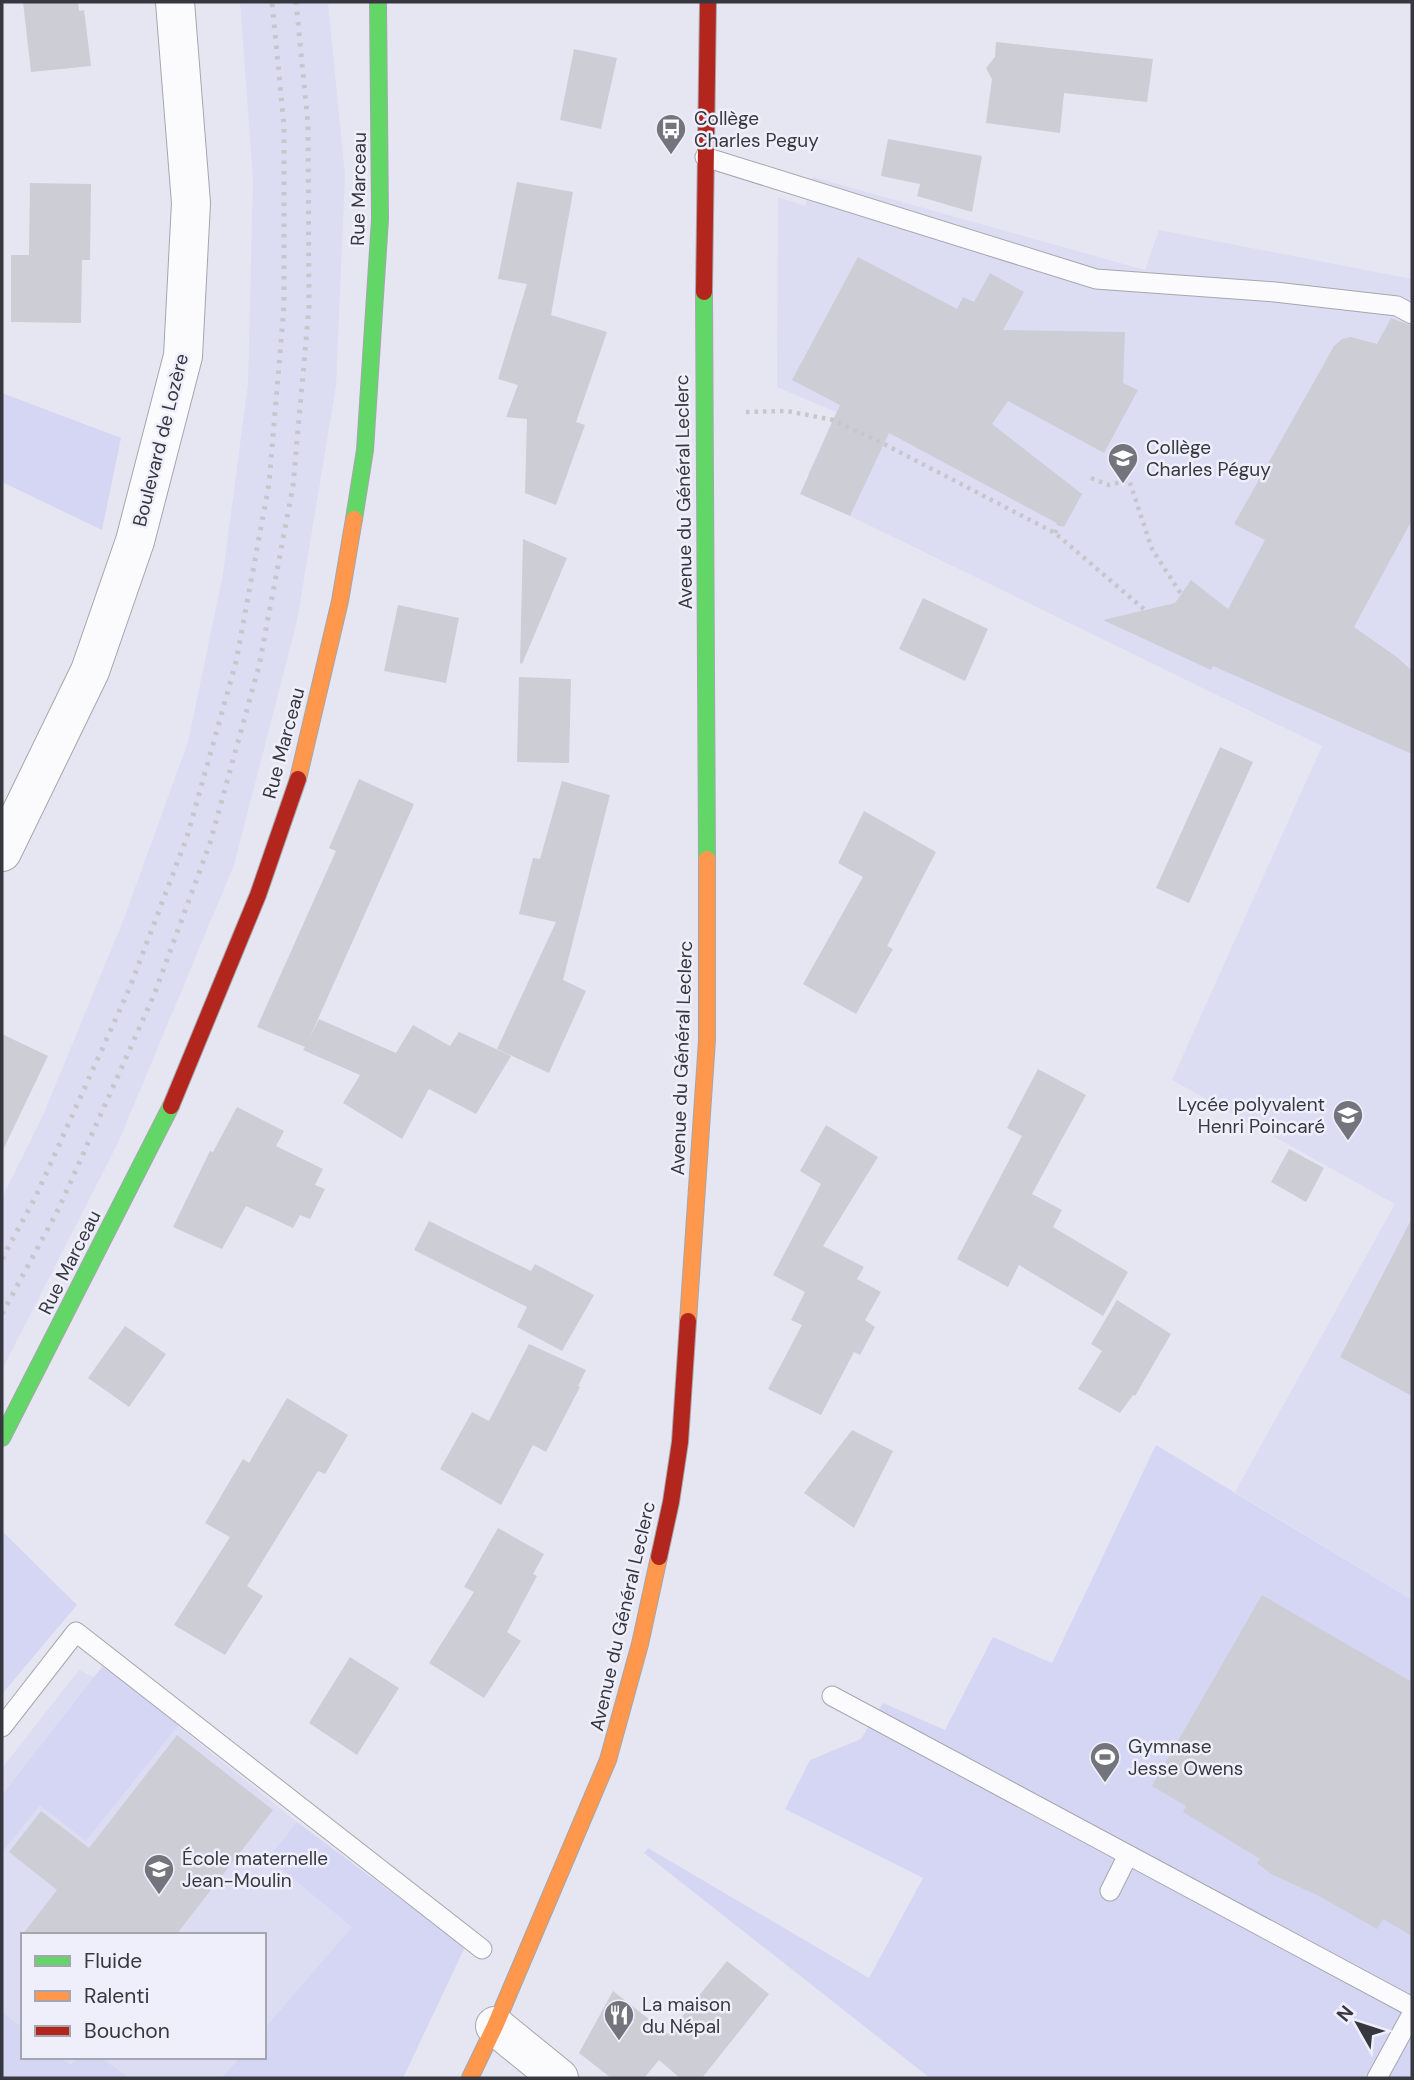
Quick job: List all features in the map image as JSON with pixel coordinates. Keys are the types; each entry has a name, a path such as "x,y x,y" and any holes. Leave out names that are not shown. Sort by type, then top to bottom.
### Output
{"main road":[{"name":"Rue Marceau","path":"2,1438 176,1096 258,895 296,786 340,601 365,450 380,219 378,2"},
{"name":"Avenue du Général Leclerc","path":"470,2078 495,2026 608,1760 640,1644 671,1502 680,1442 707,1040 703,341 708,2"}],"street":[{"name":"Boulevard de Lozère","path":"2,852 90,671 135,541 183,356 191,203 176,2"},
{"path":"2,808 35,783"},
{"path":"495,2026 559,2078"}],"lane":[{"path":"705,157 1097,279 1275,292 1397,306 1412,314"},
{"path":"2,1727 76,1632 482,1948"},
{"path":"832,1696 1412,2007"},
{"path":"1110,1891 1128,1854"},
{"path":"1377,2078 1412,2014"}],"path":[{"path":"738,412 787,411 833,420 884,443 1055,533 1145,610"},
{"path":"1091,478 1109,485 1129,480 1152,550 1181,594"},
{"path":"1055,533 1059,524"}],"shaded area":[{"path":"240,2 328,2 345,176 336,386 297,621 234,865 118,1143 2,1370 2,1198 44,1113 123,921 188,742 223,574 248,384 253,179"},
{"name":"Collège Charles Péguy","path":"813,177 1145,270 1159,230 1412,279 1412,1600 1235,1492 1395,1204 1172,1080 1322,746 850,516 859,496 808,474 836,412 777,387 778,197 805,206"},
{"path":"2,393 121,438 102,530 2,482"},
{"name":"Gymnase Jesse Owens","path":"1156,1445 1412,1600 1412,2078 930,2078 644,1853 648,1848 869,1978 923,1878 785,1809 810,1760 861,1739 883,1703 945,1730 993,1637 1052,1663"},
{"path":"2,1531 77,1605 2,1694"},
{"path":"105,1663 181,1722 86,1841 40,1805 4,1850 2,1795"},
{"name":"École maternelle Jean-Moulin","path":"79,1670 153,1706 297,1822 268,1858 371,1941 271,2078 2,2078 2,1768"},
{"path":"297,1822 465,1947 403,2078 222,2078 238,2059 266,2059 266,2027 352,1927 268,1858"},
{"path":"2,2012 21,2026 21,2059 63,2059 71,2065 76,2059 103,2059 129,2078 2,2078"}],"building":[{"path":"23,2 78,2 79,11 84,10 91,66 31,72"},
{"path":"996,42 1153,59 1147,102 1064,93 1060,133 986,123 992,79 986,68 995,57"},
{"path":"574,49 617,58 601,129 560,120"},
{"path":"888,139 982,156 972,212 917,196 920,184 881,176"},
{"path":"517,182 573,192 551,315 607,332 576,422 585,425 556,505 525,493 527,419 506,417 518,385 498,379 527,284 498,279"},
{"path":"30,183 91,184 90,260 82,260 81,323 11,322 11,255 29,255"},
{"path":"858,257 957,309 963,297 974,302 990,273 1024,292 1003,330 1125,332 1123,383 1138,390 1104,453 1008,401 992,424 1082,494 1064,527 889,433 850,516 800,494 840,405 792,380"},
{"path":"1391,318 1412,326 1412,520 1354,627 1412,671 1412,754 1213,666 1211,670 1103,620 1175,603 1191,580 1228,609 1265,540 1234,524 1334,346 1342,339 1351,337 1377,344"},
{"path":"523,539 567,558 522,664 520,663"},
{"path":"923,598 988,629 965,681 899,649"},
{"path":"398,605 459,618 446,683 384,671"},
{"path":"519,677 571,679 569,763 517,762"},
{"path":"1220,747 1253,762 1189,903 1156,888"},
{"path":"359,779 414,804 309,1039 319,1019 396,1053 413,1025 450,1046 459,1032 511,1056 476,1114 429,1089 402,1139 343,1103 360,1075 303,1050 305,1047 257,1027 336,851 329,848"},
{"path":"562,781 610,795 563,980 586,991 549,1073 497,1049 556,922 519,914 533,858 540,859"},
{"path":"864,811 936,852 887,946 893,949 856,1014 803,984 863,877 838,863"},
{"path":"2,1034 48,1056 2,1152"},
{"path":"1038,1069 1086,1095 1032,1194 1062,1210 1053,1227 1128,1272 1103,1316 1019,1265 1008,1287 957,1259 1022,1136 1007,1128"},
{"path":"237,1107 284,1131 276,1146 323,1169 315,1185 325,1189 310,1219 300,1215 293,1228 246,1206 222,1249 173,1227 210,1151 213,1152"},
{"path":"826,1125 878,1157 823,1246 864,1267 857,1279 881,1292 865,1320 875,1327 860,1355 854,1352 821,1415 768,1389 802,1325 791,1320 805,1292 773,1275 821,1184 800,1171"},
{"path":"1289,1149 1324,1168 1306,1202 1271,1182"},
{"path":"1412,1218 1412,1396 1340,1357"},
{"path":"429,1221 531,1271 535,1264 594,1295 562,1351 517,1327 527,1307 414,1250"},
{"path":"1117,1300 1171,1334 1135,1396 1133,1395 1120,1413 1078,1389 1102,1351 1091,1344"},
{"path":"125,1326 166,1354 129,1407 88,1378"},
{"path":"529,1344 586,1370 546,1452 533,1445 501,1505 440,1469 472,1412 489,1421"},
{"path":"287,1398 348,1435 325,1474 318,1471 247,1586 263,1596 225,1655 174,1625 230,1537 205,1523 243,1459 249,1463"},
{"path":"852,1430 893,1451 854,1528 804,1493"},
{"path":"498,1528 544,1554 533,1574 537,1576 507,1632 521,1641 484,1698 429,1663 474,1592 464,1587"},
{"name":"Gymnase Jesse Owens","path":"1262,1595 1412,1682 1412,1936 1383,1919 1377,1929 1319,1896 1271,1874 1257,1863 1260,1859 1183,1812 1186,1806 1152,1786"},
{"path":"350,1657 399,1688 357,1755 309,1723"},
{"path":"177,1735 273,1810 178,1933 24,1933 57,1890 9,1852 41,1811 89,1848"},
{"path":"727,1961 769,1994 702,2078 680,2078 659,2060 644,2078 611,2078 579,2053 613,1991 668,2034"}],"railway":[{"path":"2,1259 36,1196 130,987 187,837 236,662 269,484 284,306 284,126 272,2"},
{"path":"2,1314 59,1208 154,995 210,843 259,666 293,486 309,307 308,124 296,2"}],"traffic: fast":[{"path":"354,519 365,450 380,219 378,2"},
{"path":"704,292 707,859"},
{"path":"2,1438 171,1106"}],"traffic: slow":[{"path":"298,779 340,601 354,519"},
{"path":"688,1321 707,1040 707,859"},
{"path":"470,2078 495,2026 608,1760 640,1644 659,1557"}],"traffic: jam":[{"path":"704,292 708,2"},
{"path":"171,1106 258,895 298,779"},
{"path":"659,1557 680,1442 688,1321"}],"place":[{"name":"Collège Charles Peguy","path":"671,156"},
{"name":"Collège Charles Péguy","path":"1123,485"},
{"name":"Lycée polyvalent Henri Poincaré","path":"1348,1142"},
{"name":"Gymnase Jesse Owens","path":"1105,1784"},
{"name":"École maternelle Jean-Moulin","path":"159,1896"},
{"name":"La maison du Népal","path":"619,2042"}]}
